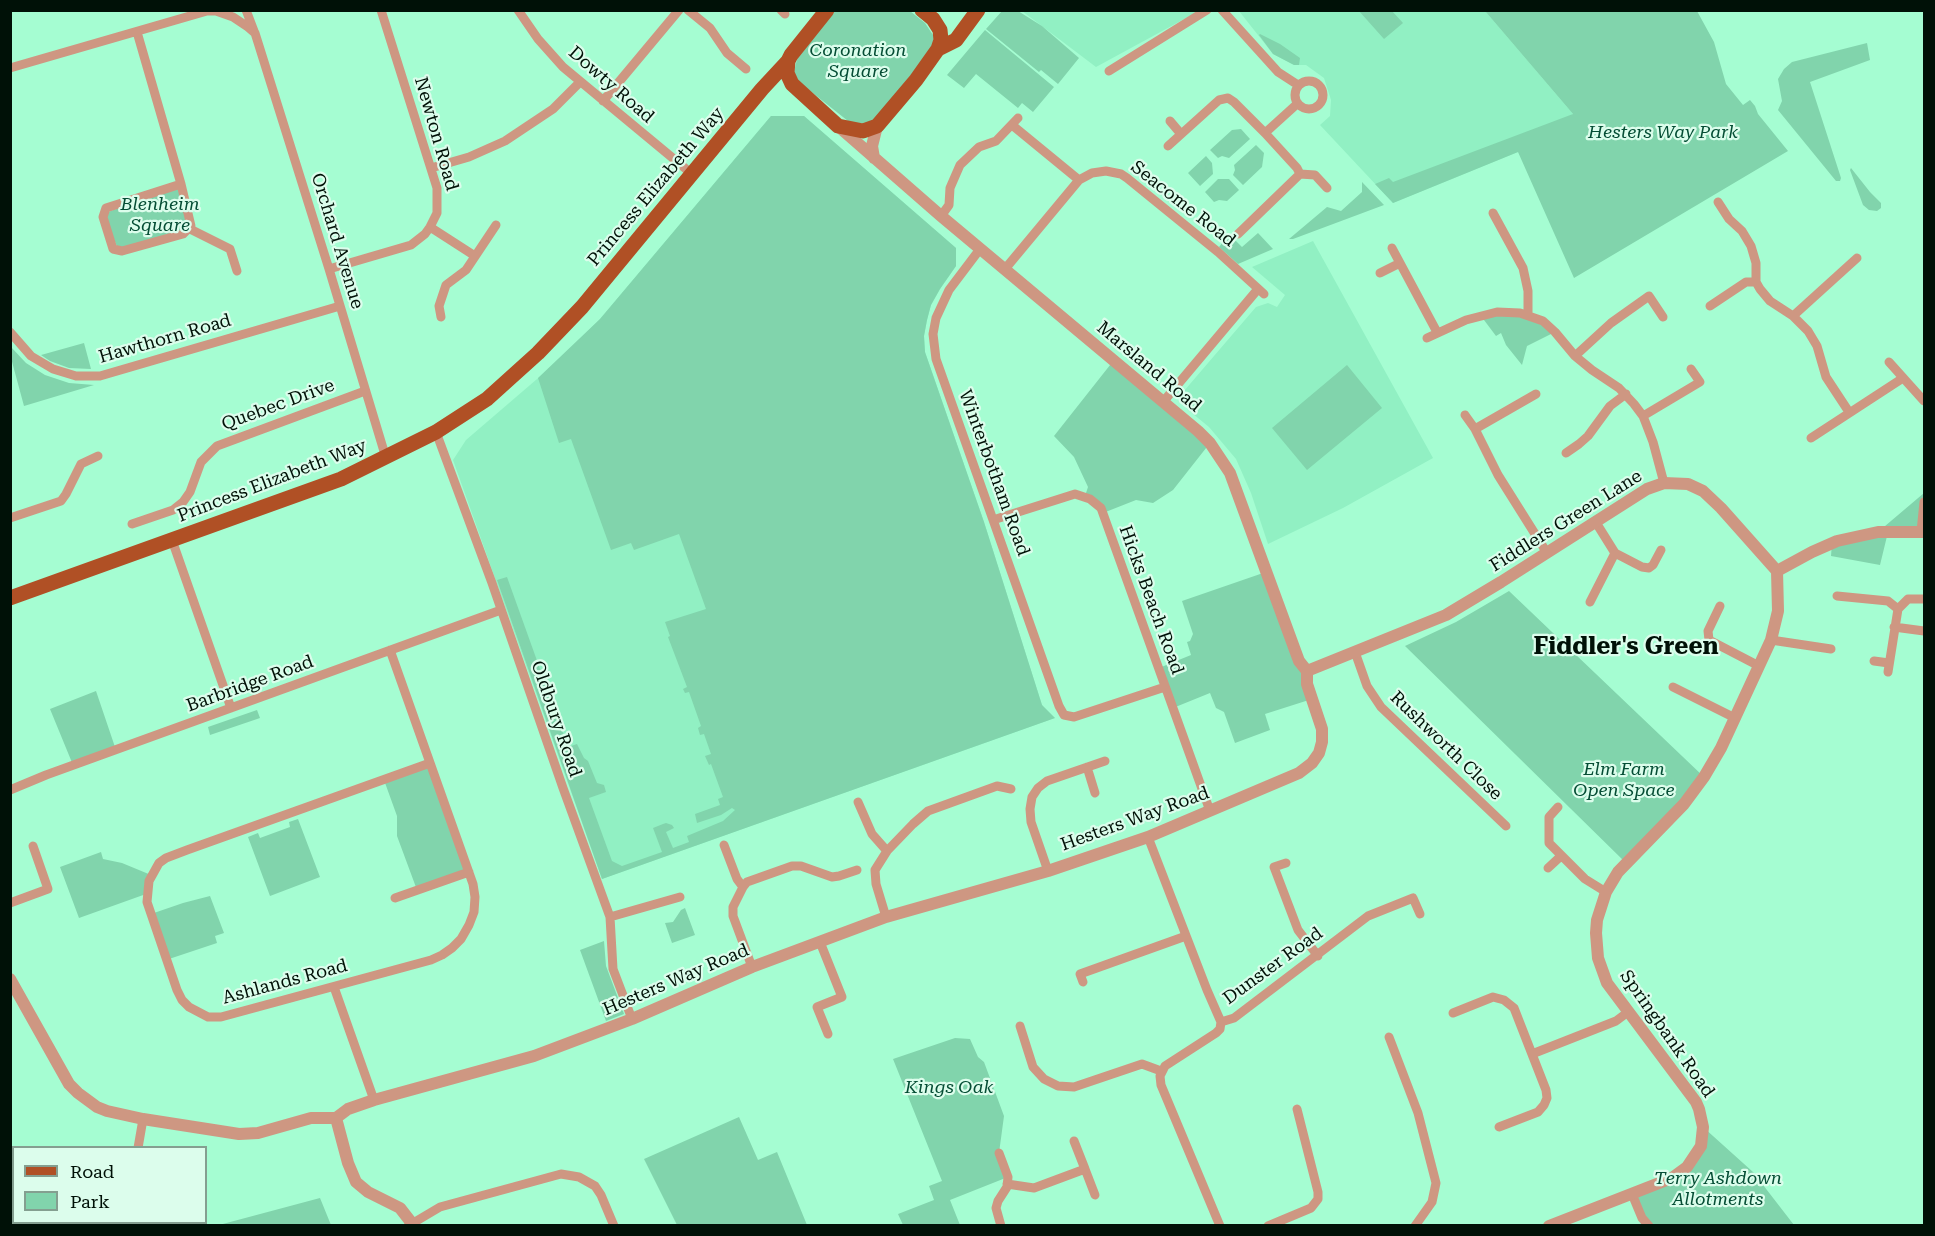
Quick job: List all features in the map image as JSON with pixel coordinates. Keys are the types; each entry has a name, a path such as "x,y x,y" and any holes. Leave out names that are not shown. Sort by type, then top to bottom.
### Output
{"main road":[{"path":"827,10 788,61 787,73 792,84 838,126 862,131 877,126 916,80 938,49 941,40 940,30 928,15"},
{"path":"938,49 956,40 978,10"},
{"path":"928,15 946,26 963,29"},
{"name":"Princess Elizabeth Way","path":"10,597 341,479 436,432 487,399 538,353 582,307 762,89 788,61"},
{"path":"762,89 792,84"}],"street":[{"name":"Orchard Avenue","path":"246,10 329,269 386,458"},
{"name":"Newton Road","path":"381,10 437,188 438,204 430,228"},
{"name":"Dowty Road","path":"518,10 546,49 580,82 692,174"},
{"path":"603,100 679,10"},
{"path":"688,10 710,28 726,53 746,69"},
{"path":"1109,71 1206,10"},
{"path":"1222,10 1278,72 1298,85"},
{"path":"10,68 207,11 233,16 255,33"},
{"path":"137,32 181,184 191,221 190,229 183,234 119,251 111,246 103,217 104,211 110,206 181,184"},
{"path":"1306,80 1314,81 1320,86 1323,95 1318,105 1304,108 1297,104 1294,95 1298,85 1306,80"},
{"path":"431,168 469,157 505,141 545,115 580,82"},
{"path":"1168,146 1219,100 1225,98 1232,100 1265,133 1300,174"},
{"path":"1265,133 1297,104"},
{"path":"941,216 950,205 952,180 960,165 979,147 996,141 1015,121 1079,180 1005,269"},
{"path":"1170,121 1181,134"},
{"name":"Marsland Road","path":"838,126 941,216 1205,438 1225,464 1234,483 1299,660 1308,671"},
{"path":"874,158 872,146 877,126"},
{"name":"Seacome Road","path":"1079,180 1092,173 1106,171 1121,174 1225,258 1261,291 1163,402"},
{"path":"1238,234 1300,174 1315,175 1327,188"},
{"path":"1718,202 1729,219 1742,231 1751,246 1756,263 1756,282 1770,302 1793,316 1813,338 1826,377 1849,412"},
{"path":"1493,213 1523,268 1528,291 1528,315"},
{"path":"441,318 439,306 446,285 463,274 496,225"},
{"path":"329,269 403,249 418,240 430,228 475,256"},
{"path":"190,229 230,249 237,271"},
{"path":"1392,248 1437,332"},
{"name":"Winterbotham Road","path":"980,249 949,290 936,318 933,334 936,359 1059,706 1064,715 1074,717 1165,687"},
{"path":"1793,316 1857,258"},
{"path":"1380,273 1400,262"},
{"path":"1710,306 1746,282 1756,282"},
{"path":"1575,356 1611,323 1649,296 1663,317"},
{"name":"Hawthorn Road","path":"10,332 31,356 53,369 76,376 100,376 340,306"},
{"path":"1427,338 1481,315 1504,312 1528,315 1550,326 1575,356 1626,394 1643,416 1664,483"},
{"path":"1889,362 1924,401"},
{"path":"1643,416 1700,382 1691,369"},
{"path":"1811,438 1903,378"},
{"name":"Quebec Drive","path":"132,524 173,510 183,502 190,492 201,462 217,446 365,391"},
{"path":"1475,429 1536,394"},
{"path":"1566,453 1580,444 1610,406 1626,394"},
{"path":"1465,415 1475,429 1498,475 1547,553"},
{"name":"Oldbury Road","path":"436,432 610,917 613,969 632,1019"},
{"path":"10,518 61,501 81,464 98,456"},
{"name":"Fiddlers Green Lane","path":"1308,671 1446,615 1647,489 1664,483 1688,484 1704,491 1777,571"},
{"name":"Hicks Beach Road","path":"993,520 1071,495 1083,496 1098,504 1210,811"},
{"path":"1777,571 1837,541 1878,532 1923,532 1924,502"},
{"path":"1595,521 1615,553 1642,567 1648,568 1653,565 1661,550"},
{"path":"172,540 231,708"},
{"path":"1590,602 1615,553"},
{"name":"Springbank Road","path":"1549,1226 1672,1178 1687,1167 1701,1146 1703,1127 1700,1108 1607,983 1598,958 1597,920 1606,892 1622,868 1694,792 1717,755 1771,640 1778,611 1777,571"},
{"path":"1837,596 1888,601 1898,609"},
{"path":"1874,661 1889,668 1898,609 1908,600 1924,599"},
{"path":"1720,606 1708,631 1709,640 1759,666"},
{"name":"Barbridge Road","path":"10,790 501,610"},
{"path":"1894,627 1924,631"},
{"path":"1771,640 1831,649"},
{"name":"Ashlands Road","path":"390,650 473,884 474,912 465,932 452,948 431,960 221,1017 208,1017 182,1000 147,902 147,887 159,863 166,858 430,763"},
{"name":"Rushworth Close","path":"1355,652 1367,686 1381,707 1506,826"},
{"name":"Hesters Way Road","path":"12,985 62,1073 78,1093 97,1107 143,1119 239,1134 258,1133 311,1118 336,1118 348,1109 374,1100 534,1056 632,1019 752,967 886,917 1048,871 1148,837 1304,770 1316,759 1323,735 1307,684 1308,671"},
{"path":"1673,687 1735,718"},
{"path":"1048,871 1031,822 1032,797 1047,781 1105,761"},
{"path":"1087,767 1095,793"},
{"path":"886,917 874,877 878,863 887,851 928,811 997,786 1011,789"},
{"path":"858,802 872,834 887,851"},
{"path":"1558,807 1549,817 1549,843 1590,883 1606,892"},
{"path":"1148,837 1221,1022"},
{"path":"724,845 736,879 743,887"},
{"path":"10,903 48,889 33,846"},
{"path":"1548,868 1561,856"},
{"path":"1286,862 1274,867 1298,930 1318,956"},
{"path":"752,967 734,916 733,907 743,887 754,878 792,866 801,866 832,877 857,870"},
{"path":"395,898 469,872"},
{"path":"610,917 680,897"},
{"name":"Dunster Road","path":"1161,1071 1165,1066 1216,1033 1220,1029 1221,1022 1234,1018 1368,916 1413,898 1420,914"},
{"path":"1083,982 1080,974 1186,936"},
{"path":"820,942 842,997 817,1007 828,1034"},
{"path":"334,987 374,1100"},
{"path":"1453,1013 1493,997 1504,1000 1514,1008 1546,1090 1547,1098 1544,1106 1538,1112 1499,1127"},
{"path":"1532,1054 1616,1021 1628,1012"},
{"path":"1020,1026 1033,1067 1044,1079 1058,1086 1074,1087 1142,1065 1161,1071 1161,1085 1220,1226"},
{"path":"1389,1037 1418,1113 1436,1183 1431,1202 1415,1226"},
{"path":"1268,1226 1311,1208 1318,1199 1318,1191 1297,1109"},
{"path":"336,1118 348,1163 356,1182 368,1192 400,1209 411,1225 440,1207 561,1174 579,1177 594,1186 601,1195 614,1226"},
{"path":"138,1146 143,1119"},
{"path":"1074,1141 1095,1195"},
{"path":"999,1153 1008,1177 1007,1184 996,1205 1000,1226"},
{"path":"1007,1184 1034,1188 1085,1169"},
{"path":"1632,1194 1642,1218 1649,1226"}],"shaded area":[{"path":"1022,11 1199,11 1096,67"},
{"path":"1239,11 1485,11 1573,114 1518,152 1393,203 1320,125 1330,116 1331,100 1324,78 1306,65 1294,65 1273,54"},
{"path":"771,116 804,116 956,248 956,266 931,305 924,336 925,352 984,522 1042,705 1055,718 602,879 453,460 466,440 558,361 600,319"},
{"path":"1313,241 1433,458 1343,508 1268,544 1251,493 1236,459 1209,427 1187,409 1184,391 1256,307 1268,303 1277,307 1285,295 1252,267"}],"green space":[{"name":"Coronation Square","path":"835,11 910,11 925,23 935,38 934,46 875,120 862,126 848,121 799,82 794,72 798,55"},
{"path":"1002,11 1018,11 1042,26 1079,58 1058,84 1041,70 1039,72 986,29"},
{"path":"1359,11 1392,11 1403,23 1384,39"},
{"name":"Hesters Way Park","path":"1485,11 1697,11 1714,42 1726,84 1743,105 1750,100 1758,114 1788,151 1574,278 1518,152 1393,203 1375,184 1389,178 1393,182 1573,114"},
{"path":"985,30 1054,87 1033,112 1022,103 1018,108 976,74 964,88 947,75"},
{"path":"1260,34 1300,58 1299,65 1294,65 1273,54"},
{"path":"1867,43 1870,60 1810,82 1841,178 1840,181 1836,181 1778,110 1782,101 1778,79 1792,62"},
{"path":"771,116 804,116 956,248 956,266 931,305 924,336 925,352 984,522 1042,705 1055,718 602,879 497,580 507,577 568,747 577,744 588,761 597,783 604,785 606,792 589,798 612,861 622,866 662,852 653,828 666,823 672,825 674,828 666,832 673,848 689,842 687,836 723,821 735,810 732,808 721,815 697,823 695,814 720,805 718,799 723,797 711,764 709,765 705,756 711,754 704,734 700,735 698,728 701,726 689,692 685,693 683,689 687,687 668,637 670,636 665,622 706,609 679,534 634,550 631,543 611,550 571,439 559,443 538,378 600,319"},
{"path":"1241,129 1250,139 1229,158 1222,156 1218,158 1210,150 1232,130"},
{"path":"1256,145 1264,153 1262,167 1243,185 1233,175 1234,165"},
{"path":"1206,156 1212,163 1213,174 1200,186 1188,173"},
{"path":"1851,168 1881,203 1881,208 1877,211 1869,210 1863,205"},
{"path":"1218,179 1229,179 1239,190 1227,201 1214,202 1205,192"},
{"path":"1362,182 1384,205 1289,239 1327,207 1341,211 1362,192"},
{"name":"Blenheim Square","path":"181,184 191,226 119,251 103,214"},
{"path":"1258,233 1273,249 1238,264 1219,247 1227,237 1231,240 1233,238 1242,247"},
{"path":"1520,313 1555,332 1527,346 1522,365 1506,345 1501,333 1496,336 1481,316"},
{"path":"84,343 91,369 69,368 41,355"},
{"path":"11,347 26,363 45,375 69,383 94,385 24,406 11,358"},
{"path":"1114,360 1210,443 1173,490 1153,503 1136,500 1103,513 1085,496 1088,487 1074,457 1054,436"},
{"path":"1347,365 1382,408 1307,470 1272,428"},
{"path":"1924,493 1924,532 1888,532 1880,565 1831,556 1832,543 1878,532"},
{"path":"1266,572 1312,699 1265,714 1270,730 1235,743 1224,712 1216,708 1210,693 1173,708 1159,668 1191,655 1187,642 1193,634 1182,601"},
{"name":"Elm Farm Open Space","path":"1509,591 1704,777 1626,863 1405,646 1456,622"},
{"path":"96,691 116,750 73,765 50,709"},
{"path":"257,710 260,718 210,735 208,727"},
{"path":"430,763 469,872 417,890 397,836 397,816 384,780"},
{"path":"298,819 320,877 270,896 248,837 258,833 260,838 290,827 289,822"},
{"path":"101,852 103,859 122,863 151,875 146,894 79,918 60,867"},
{"path":"210,896 224,933 215,936 217,943 166,960 151,914"},
{"path":"685,908 695,935 672,943 665,923 673,922"},
{"path":"604,941 606,966 624,1014 606,1021 580,950"},
{"name":"Kings Oak","path":"955,1038 970,1039 978,1057 984,1062 1004,1116 999,1153 1008,1177 950,1200 960,1225 903,1225 898,1214 934,1200 929,1186 942,1181 893,1059"},
{"path":"739,1117 758,1160 777,1152 807,1225 677,1225 644,1159"},
{"name":"Terry Ashdown Allotments","path":"1703,1127 1753,1172 1794,1225 1649,1225 1632,1194 1687,1167"},
{"path":"320,1198 331,1225 219,1225"}],"district":[{"name":"Fiddler's Green","path":"1626,647"}]}
